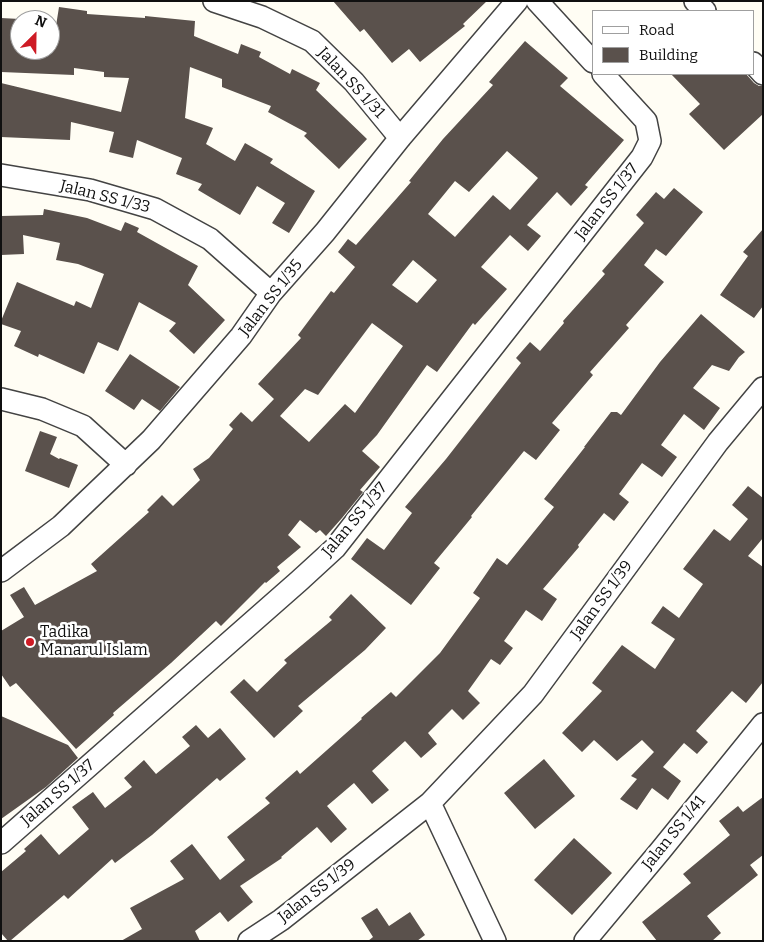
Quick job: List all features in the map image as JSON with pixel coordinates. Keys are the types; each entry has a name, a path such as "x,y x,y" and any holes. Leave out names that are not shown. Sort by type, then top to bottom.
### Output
{"street":[{"name":"Jalan SS 1/31","path":"214,1 262,17 312,41 354,82 400,138"},
{"name":"Jalan SS 1/35","path":"1,571 61,526 151,440 241,336 271,293 517,1"},
{"path":"537,1 592,61"},
{"path":"695,1 704,10"},
{"path":"754,64 763,74"},
{"name":"Jalan SS 1/37","path":"1,843 335,548 642,158 650,141 646,121 604,75"},
{"name":"Jalan SS 1/33","path":"1,176 90,190 155,209 210,239 271,293"},
{"name":"Jalan SS 1/39","path":"249,941 281,920 430,803 533,694 718,442 763,388"},
{"path":"1,399 42,409 83,426 126,465"},
{"name":"Jalan SS 1/41","path":"585,941 763,724"},
{"path":"430,803 495,941"}],"building":[{"path":"333,1 487,1 463,24 465,26 420,62 409,49 392,63 364,29 360,32"},
{"path":"59,7 87,11 87,14 145,18 145,16 195,21 194,36 238,54 241,44 261,52 259,57 290,74 292,69 320,83 316,90 367,139 339,169 304,136 307,133 268,112 271,106 222,87 222,79 190,67 185,118 213,128 206,144 235,161 245,143 273,159 270,163 315,191 289,233 272,223 285,203 257,186 240,215 198,190 202,184 176,174 182,158 137,140 133,158 109,152 114,132 71,122 70,140 1,137 1,83 121,112 129,78 104,77 104,72 74,68 74,75 1,72 1,18 10,18 10,60 60,60"},
{"path":"525,41 568,78 560,86 624,140 585,185 588,187 571,206 557,192 527,225 541,236 528,251 510,235 481,267 507,289 475,325 473,323 437,372 427,365 377,435 362,451 380,467 360,490 363,492 326,536 320,530 316,533 300,520 288,535 301,547 277,567 280,571 265,582 221,626 216,621 113,713 114,715 76,749 16,683 10,687 1,674 1,631 24,617 10,595 24,587 35,605 97,571 91,564 149,512 147,510 162,495 173,506 200,480 193,469 209,458 233,429 229,425 241,412 252,422 274,399 258,384 301,338 298,335 331,291 334,293 355,267 338,252 348,239 356,245 411,182 409,181 443,139 493,85 489,82","holes":["507,151 538,178 510,210 493,195 455,237 428,214 455,181 469,192","413,260 437,280 417,303 392,285","372,323 403,346 355,413 345,404 309,442 280,416 305,389 318,395"]},
{"path":"672,75 747,75 754,83 763,86 763,114 724,150 689,114 700,104"},
{"path":"674,188 703,212 666,256 656,249 644,265 664,282 626,325 629,328 590,372 593,375 552,423 560,430 536,460 524,451 434,563 440,568 411,605 351,559 367,538 384,550 412,513 405,507 446,459 521,363 516,358 530,342 540,351 564,323 563,321 605,274 602,271 644,223 636,215 656,192 664,199"},
{"path":"44,209 87,218 121,231 125,222 139,228 137,232 198,266 188,285 225,320 194,354 169,331 176,323 139,302 118,351 98,342 84,374 39,354 38,357 14,346 21,331 1,324 1,321 17,282 74,306 76,301 91,308 104,274 78,264 56,260 60,243 23,235 24,254 1,255 1,216 43,215"},
{"path":"763,229 763,306 754,318 720,295 748,256 743,252"},
{"path":"701,314 745,352 729,371 712,365 693,388 720,408 704,430 684,414 661,445 677,457 662,477 642,463 619,494 629,502 614,521 604,513 578,545 579,547 543,589 557,599 542,621 526,610 504,641 513,648 500,665 491,659 468,691 480,703 463,720 452,709 428,733 437,744 421,758 405,741 372,771 389,790 372,804 354,783 327,806 347,829 331,843 317,827 282,858 240,886 253,902 228,922 220,912 195,931 200,941 121,941 142,929 130,908 184,879 170,861 192,844 220,880 245,860 227,837 270,803 265,798 297,770 300,774 391,692 396,697 440,653 480,598 473,593 497,558 507,565 554,507 544,499 611,412 617,412 621,415 660,362"},
{"path":"130,354 180,387 160,411 142,399 134,410 105,391"},
{"path":"40,431 57,437 50,454 78,465 69,488 25,471"},
{"path":"748,486 763,498 763,538 748,556 763,567 763,682 746,703 732,691 696,731 708,742 697,754 684,743 663,767 681,781 668,800 652,788 637,810 620,799 637,779 631,776 654,752 642,740 617,761 594,740 582,752 562,733 602,691 592,683 622,645 655,669 675,639 651,623 663,606 679,618 703,584 683,569 714,529 730,541 748,519 732,505"},
{"path":"351,594 386,628 365,650 298,706 303,711 274,738 230,692 244,679 257,692 287,663 284,660 332,620 329,617"},
{"path":"1,716 68,745 78,758 46,787 1,819"},
{"path":"196,725 208,738 220,728 246,759 220,781 217,778 152,835 115,863 112,859 68,899 64,895 8,941 1,933 1,872 26,851 24,849 41,834 59,855 89,829 72,807 93,792 105,808 132,787 124,778 144,760 156,774 190,746 182,737"},
{"path":"544,759 575,796 535,829 504,793"},
{"path":"763,797 763,855 750,865 758,875 707,916 721,933 712,941 657,941 642,922 691,883 683,874 730,835 719,821 738,806 743,812"},
{"path":"574,838 612,873 572,915 534,880"},
{"path":"377,908 389,926 410,912 425,935 417,941 368,941 373,937 361,918"}],"place":[{"name":"Tadika Manarul Islam","path":"30,642"}]}
